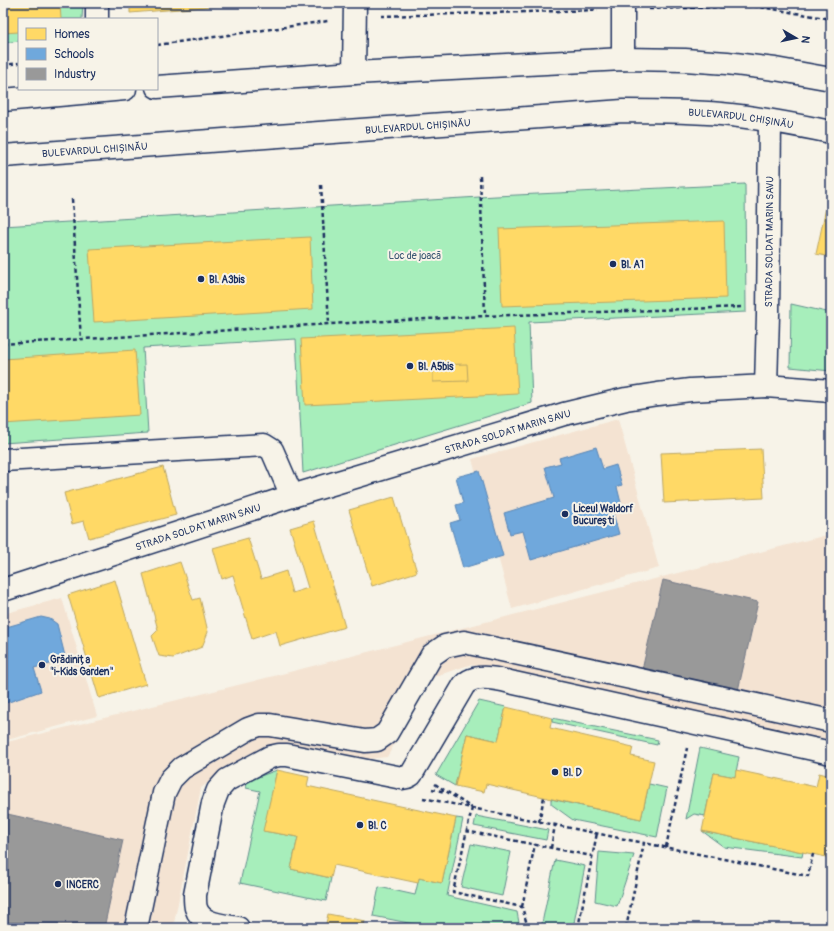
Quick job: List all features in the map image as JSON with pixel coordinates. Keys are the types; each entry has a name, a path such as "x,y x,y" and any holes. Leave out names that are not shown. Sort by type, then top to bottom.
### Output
{"main road":[{"path":"97,3 97,18"},
{"path":"623,6 623,59"},
{"path":"354,73 355,10"},
{"path":"158,87 354,73 623,59 685,60 727,63 775,69 831,79"},
{"path":"3,100 97,90"},
{"name":"BULEVARDUL CHIȘINĂU","path":"3,156 623,110 682,111 723,114 831,132"},
{"name":"STRADA SOLDAT MARIN SAVU","path":"3,590 292,496 564,414 626,399 690,390 766,386 770,121"},
{"path":"766,386 831,391"},
{"path":"3,460 264,444 272,450 292,496"},
{"path":"136,928 164,793 171,779 182,768 248,729 259,725 270,725 365,741 377,740 387,733 432,656 445,646 464,642 831,721"},
{"path":"238,928 209,922 201,916 196,908 194,895 213,803 218,790 227,780 270,757 279,754 402,778 407,777 411,775 464,685 470,680 490,678 514,682 831,753"}],"path":[{"path":"158,45 355,10 755,5 831,19"},
{"path":"3,65 18,63"},
{"path":"480,176 485,316"},
{"path":"321,185 328,324"},
{"path":"72,199 81,340"},
{"path":"3,344 485,316 743,307"},
{"path":"666,847 693,722"},
{"path":"448,793 432,789 434,784 472,808 808,876 813,854"},
{"path":"540,822 544,797"},
{"path":"472,808 453,892 522,907"},
{"path":"551,848 555,825"},
{"path":"466,831 592,856"},
{"path":"578,928 597,833"},
{"path":"626,928 644,843"},
{"path":"528,928 522,907 535,844"}],"shaded area":[{"name":"Liceul Waldorf București","path":"618,419 659,568 512,609 472,459"},
{"path":"831,534 831,741 499,668 469,665 433,677 387,757 358,760 284,748 220,773 201,788 173,928 3,928 3,743 238,685"},
{"name":"Grădinița \"i-Kids Garden\"","path":"62,598 97,716 3,741 3,614"}],"green space":[{"path":"3,3 83,3 82,18 18,18 18,41 3,43"},
{"name":"Loc de joacă","path":"745,184 746,312 529,322 532,403 303,473 296,339 143,348 148,433 3,443 3,226 496,196"},
{"path":"791,304 831,313 831,371 790,367"},
{"path":"479,701 506,707 498,741 467,734 455,786 436,775"},
{"path":"552,718 658,740 657,745 552,722"},
{"path":"700,748 739,757 735,777 714,773 705,816 694,814 686,819"},
{"path":"277,770 264,831 298,837 291,869 331,878 326,901 240,883 260,791 246,788 247,781"},
{"path":"649,784 667,788 657,837 573,820 551,804 551,799 641,819"},
{"path":"476,816 548,830 546,840 474,826"},
{"path":"456,818 463,819 447,896 517,912 520,928 434,928 373,916 379,887 415,895 419,878 442,883"},
{"path":"702,831 803,852 802,857 724,847"},
{"path":"471,844 511,852 502,896 461,887"},
{"path":"599,852 634,855 617,906 595,901"},
{"path":"555,860 585,866 573,928 541,928"}],"building: Homes":[{"path":"3,3 69,3 60,4 61,18 18,18 18,32 3,33"},
{"path":"130,3 254,3 130,13"},
{"path":"829,194 831,194 831,257 816,254"},
{"name":"Bl. A1","path":"724,221 726,298 502,306 499,229"},
{"name":"Bl. A3bis","path":"310,237 313,309 94,322 89,249"},
{"name":"Bl. A5bis","path":"514,328 518,394 305,405 301,339"},
{"path":"135,350 140,415 3,424 3,359"},
{"path":"467,364 468,381 433,382 433,365"},
{"path":"761,449 764,498 664,503 661,453"},
{"path":"163,467 176,515 89,538 84,521 72,524 64,493"},
{"path":"394,497 417,572 372,586 349,510"},
{"path":"314,521 345,627 280,646 276,631 252,639 233,575 222,579 213,548 248,538 261,579 286,571 292,593 308,588 290,528"},
{"path":"180,562 193,600 200,598 208,632 202,647 173,658 159,656 152,636 158,630 143,574"},
{"path":"115,580 146,684 99,698 68,595"},
{"name":"Bl. D","path":"506,707 552,718 550,728 633,747 631,756 654,761 641,819 486,784 484,792 455,786 467,734 498,741"},
{"name":"Bl. C","path":"277,770 309,777 307,786 456,818 442,883 419,878 418,883 334,865 331,878 291,869 298,837 263,831"},
{"path":"736,770 816,787 819,773 831,776 831,858 702,831 714,773 735,777"},
{"path":"328,914 365,921 363,928 325,928"}],"building: Schools":[{"path":"596,447 603,469 616,465 622,485 617,487 621,503 611,506 619,534 531,560 523,531 510,534 504,513 554,498 545,467 561,463 559,458"},
{"path":"479,471 503,556 463,568 450,523 460,520 456,505 463,503 456,477"},
{"path":"41,617 50,619 57,624 66,660 34,668 41,691 3,704 3,628"}],"building: Industry":[{"path":"663,580 758,602 737,695 641,674"},
{"name":"INCERC","path":"3,813 123,840 104,928 3,928"}],"place":[{"name":"Bl. A1","path":"613,264"},
{"name":"Bl. A3bis","path":"201,279"},
{"name":"Bl. A5bis","path":"410,366"},
{"name":"Liceul Waldorf București","path":"565,514"},
{"name":"Grădinița \"i-Kids Garden\"","path":"42,665"},
{"name":"Bl. D","path":"555,772"},
{"name":"Bl. C","path":"360,825"},
{"name":"INCERC","path":"58,884"}]}
